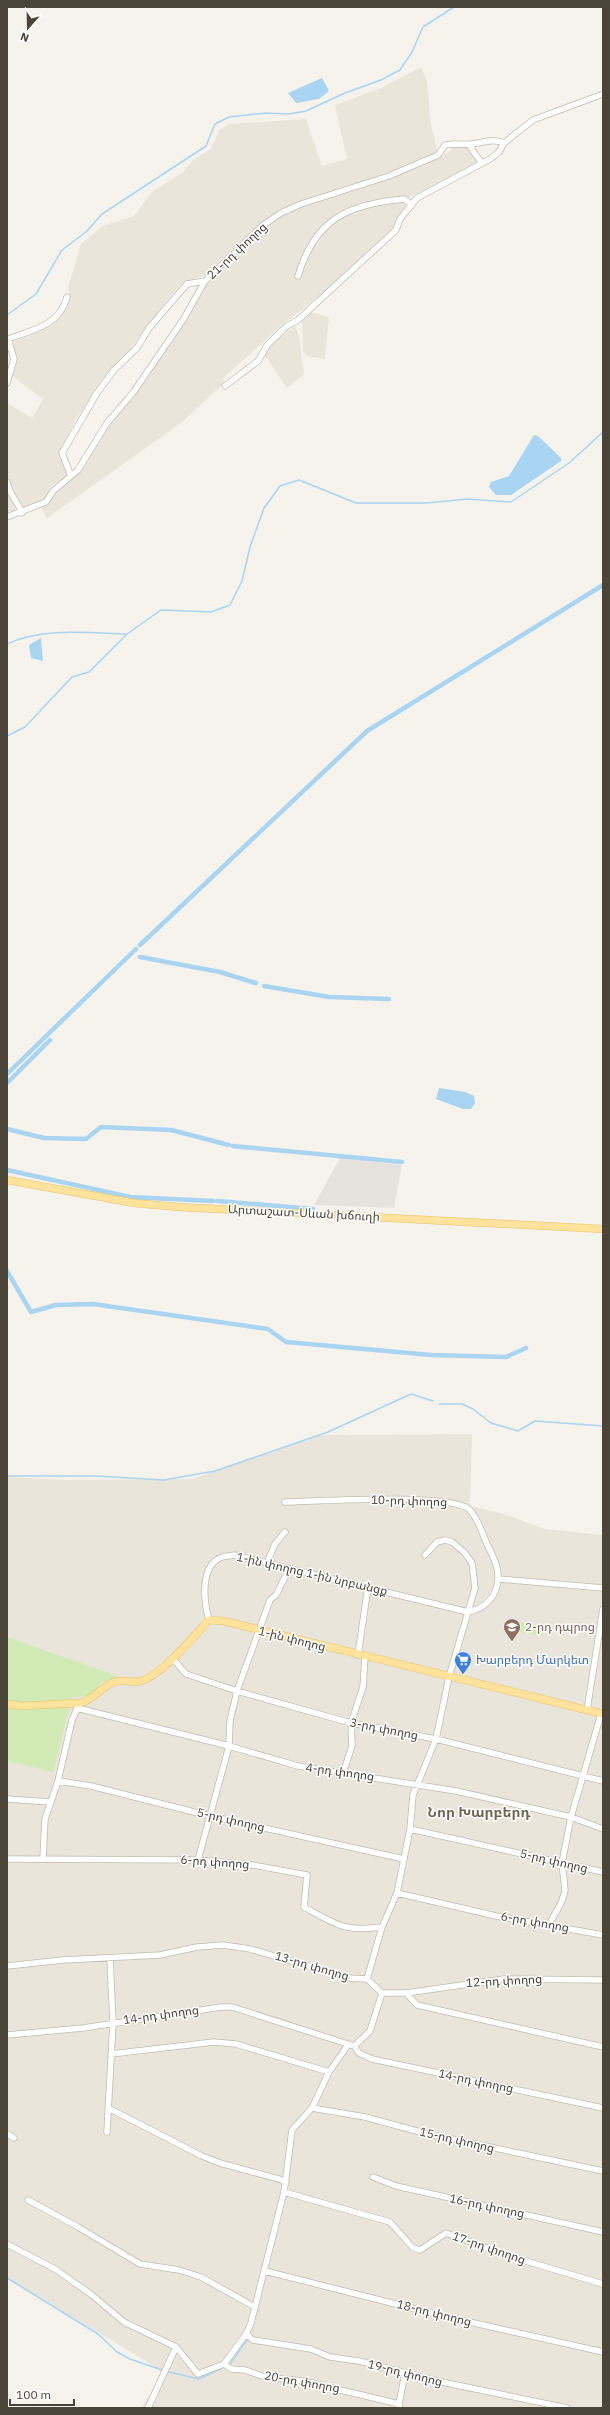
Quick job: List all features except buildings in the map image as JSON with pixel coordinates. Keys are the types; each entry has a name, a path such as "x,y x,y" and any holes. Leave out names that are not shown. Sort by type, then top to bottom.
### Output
{"main road":[{"name":"Արտաշատ-Սևան խճուղի","path":"7,1180 134,1203 603,1229"},
{"name":"1-ին փողոց","path":"209,1620 224,1621 602,1714"},
{"path":"7,1704 21,1706 79,1705 88,1701 104,1686 116,1681 141,1682 173,1659 209,1620"}],"street":[{"path":"226,386 258,361 273,340 287,326 298,320 396,230 400,220 417,198 472,171 481,162 490,159 499,152 504,143 532,120 603,94"},
{"name":"21-րդ փողոց","path":"7,517 22,513 46,502 53,491 85,462 107,423 132,394 183,320 205,280 262,226 281,213 312,200 389,176 438,155 445,146 458,143 470,145 488,141 504,143"},
{"path":"470,145 481,162"},
{"path":"298,276 308,248 332,221 356,207 373,202 404,199 412,204"},
{"path":"71,476 62,453 97,393 114,370 137,348 149,328 188,284 205,280"},
{"path":"7,383 14,359 8,339 46,325 56,318 65,306 68,297"},
{"path":"7,482 9,494 18,502 22,513"},
{"name":"10-րդ փողոց","path":"285,1502 400,1499 458,1504 468,1508 475,1516 497,1566 498,1579"},
{"path":"267,1563 275,1544 284,1532"},
{"path":"367,1979 382,1927 397,1893 410,1829 413,1795 436,1739 449,1677 475,1588 472,1563 464,1552 452,1542 445,1540 438,1542 425,1555"},
{"name":"1-ին փողոց 1-ին նրբանցք","path":"209,1620 205,1605 204,1588 211,1566 221,1557 234,1555 468,1612"},
{"path":"198,1860 210,1816 216,1801 229,1746 230,1721 237,1691 270,1600 276,1595 289,1569"},
{"path":"468,1612 486,1605 498,1579 603,1588"},
{"path":"343,1773 352,1746 351,1723 363,1687 362,1656 368,1587"},
{"path":"587,1710 603,1609"},
{"name":"3-րդ փողոց","path":"173,1659 186,1674 237,1691 351,1723 436,1739 603,1781"},
{"path":"43,1859 45,1819 58,1781 79,1705"},
{"name":"4-րդ փողոց","path":"79,1705 298,1766 418,1784 571,1817 603,1829"},
{"path":"549,1925 562,1901 565,1890 562,1863 571,1817 602,1714"},
{"name":"5-րդ փողոց","path":"58,1781 91,1786 210,1816 404,1859"},
{"path":"7,1799 50,1802"},
{"name":"5-րդ փողոց","path":"410,1829 603,1872"},
{"name":"6-րդ փողոց","path":"7,1859 198,1860 253,1865 307,1875 304,1907 348,1929 357,1930 382,1927"},
{"name":"6-րդ փողոց","path":"397,1893 496,1916 603,1935"},
{"name":"13-րդ փողոց","path":"7,1966 63,1960 110,1959 160,1955 197,1947 223,1945 250,1949 349,1978 367,1979 382,1993"},
{"path":"107,2132 113,2022 110,1959"},
{"name":"12-րդ փողոց","path":"406,1993 504,1979 603,1980"},
{"path":"7,2244 55,2269 92,2295 124,2322 176,2346 198,2374 224,2364 246,2334 265,2271 284,2192 292,2130 312,2108 329,2072 351,2045 370,2031 382,1993 406,1993 417,2004 603,2047"},
{"name":"14-րդ փողոց","path":"7,2035 83,2028 113,2022 221,2007 232,2007 351,2045 359,2053 372,2059 603,2108"},
{"path":"111,2054 214,2042 236,2044 329,2072"},
{"path":"108,2108 220,2164 286,2181"},
{"name":"15-րդ փողոց","path":"312,2108 365,2117 424,2133 603,2171"},
{"path":"7,2134 14,2138"},
{"name":"16-րդ փողոց","path":"373,2177 396,2186 603,2232"},
{"name":"17-րդ փողոց","path":"284,2192 390,2222 413,2248 420,2250 446,2233 509,2256 603,2284"},
{"path":"28,2200 78,2226 113,2249 140,2264 179,2270 201,2277 255,2307"},
{"name":"18-րդ փողոց","path":"265,2271 443,2316 603,2352"},
{"name":"19-րդ փողոց","path":"246,2334 253,2340 311,2349 330,2357 567,2408"},
{"path":"148,2408 176,2346"},
{"name":"20-րդ փողոց","path":"224,2364 231,2369 245,2370 265,2377 303,2381 399,2406"},
{"path":"399,2406 405,2373"}],"shaded area":[{"path":"421,67 427,81 431,125 438,153 367,181 283,208 251,232 204,276 182,283 148,324 124,359 102,383 76,419 59,454 65,466 66,476 51,486 45,501 25,509 11,490 7,476 7,403 32,418 43,399 12,376 16,366 13,342 50,326 63,313 70,297 68,288 81,244 103,226 134,216 152,192 183,172 193,160 211,149 219,130 229,124 306,119 322,166 347,159 335,105 381,88"},
{"path":"456,146 467,146 477,158 475,165 410,197 392,231 323,293 281,326 223,378 224,383 181,423 47,518 41,507 52,494 79,472 109,419 135,389 188,315 211,277 266,226 288,211 439,158"},
{"path":"311,312 329,317 325,359 307,356 303,352 302,321"},
{"path":"295,326 299,336 304,374 287,388 264,354 272,344"},
{"path":"7,494 15,504 15,512 7,514"},
{"path":"340,1158 402,1165 394,1208 314,1205"},
{"path":"472,1434 470,1506 504,1514 545,1529 603,1535 603,2408 141,2408 154,2388 161,2370 7,2278 7,1477 64,1480 192,1479 320,1435"}],"green space":[{"path":"521,1622 545,1627 543,1636 519,1632"},
{"path":"7,1637 112,1674 117,1678 101,1683 92,1696 72,1697 53,1772 7,1761"}],"water":[{"path":"322,78 329,91 319,99 296,103 288,93"},
{"path":"534,435 538,436 561,458 561,461 511,495 496,495 489,487 491,482 509,476"},
{"path":"41,638 43,661 31,658 29,645"},
{"path":"439,1088 465,1092 474,1096 475,1103 471,1109 463,1109 436,1099"}],"waterway":[{"path":"7,315 36,294 62,250 86,232 102,214 206,146 215,124 229,117 266,113 289,114 306,111 345,93 381,80 400,70 412,52 423,27 454,7"},
{"path":"7,736 25,727 72,677 89,672 127,634 161,610 211,612 230,605 242,581 250,547 264,508 280,486 299,480 356,503 427,503 467,499 511,502 569,463 603,432"},
{"path":"140,945 367,731 603,585"},
{"path":"7,644 35,635 51,633 81,632 127,634"},
{"path":"7,1074 136,949"},
{"path":"140,957 220,972 256,983"},
{"path":"264,986 329,997 389,999"},
{"path":"7,1083 50,1040"},
{"path":"7,1129 44,1138 86,1139 101,1127 171,1130 229,1145"},
{"path":"233,1146 402,1162"},
{"path":"7,1170 130,1197 213,1201"},
{"path":"217,1201 313,1209"},
{"path":"7,1271 31,1312 56,1305 93,1304 268,1329 286,1342 431,1355 506,1357 526,1348"},
{"path":"7,1476 96,1476 164,1480 215,1471 328,1432 411,1394 433,1401"},
{"path":"439,1404 462,1404 473,1409 491,1423 518,1431 535,1421 603,1426"},
{"path":"7,2278 98,2334 117,2352 130,2359 162,2370"},
{"path":"230,2364 247,2340"},
{"path":"169,2372 199,2379 224,2367"}],"place":[{"name":"2-րդ դպրոց","path":"512,1642"},
{"name":"Խարբերդ Մարկետ","path":"463,1675"}],"district":[{"name":"Նոր Խարբերդ","path":"479,1812"}]}
